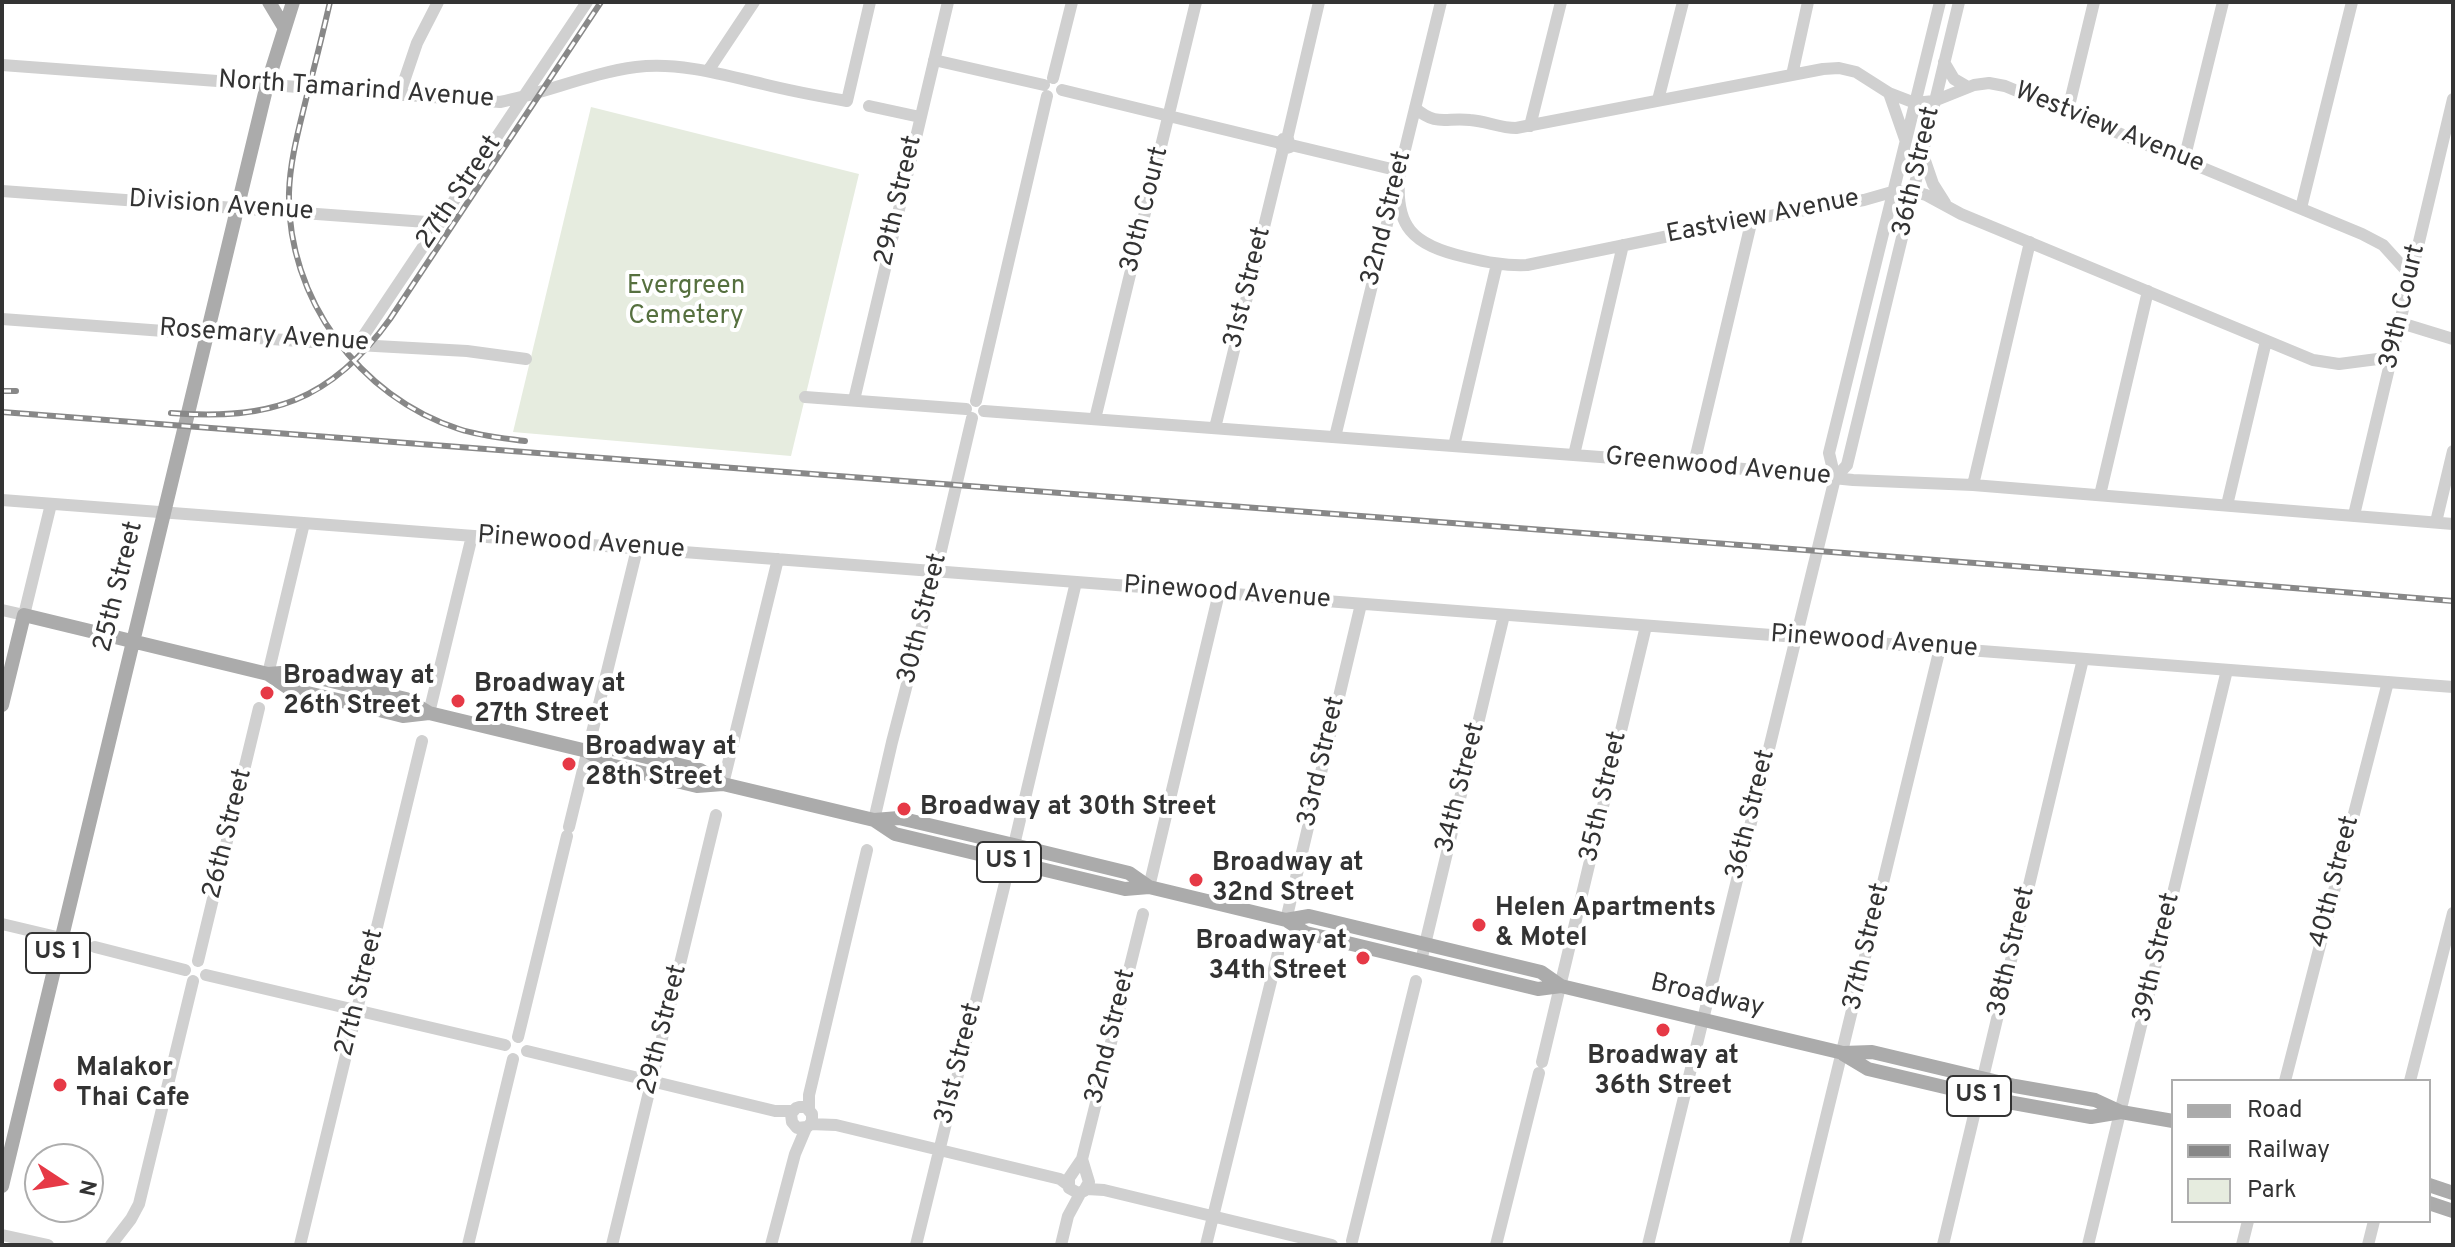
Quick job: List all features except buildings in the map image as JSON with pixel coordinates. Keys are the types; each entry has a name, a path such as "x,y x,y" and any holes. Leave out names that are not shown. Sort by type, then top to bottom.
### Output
{"main road":[{"path":"269,2 284,27"},
{"name":"25th Street","path":"2,1186 267,85 293,2"},
{"path":"2,705 24,615"},
{"name":"Broadway","path":"24,615 268,674 290,689 403,716 429,713 587,751 614,749 700,770 723,784 874,820 899,818 1129,873 1149,887"},
{"name":"Broadway","path":"874,820 895,834 1125,889 1149,887 1286,920 1306,933 1538,989 1561,986 1843,1053 1872,1052 2095,1100 2121,1112 2171,1121"},
{"name":"Broadway","path":"1286,920 1309,916 1541,972 1561,986"},
{"name":"Broadway","path":"1843,1053 1868,1069 1979,1096 2091,1117 2121,1112"},
{"path":"2431,1186 2453,1193"},
{"path":"2431,1204 2453,1211"}],"street":[{"path":"399,96 417,43 438,2"},
{"name":"27th Street","path":"358,344 587,2"},
{"path":"708,71 754,2"},
{"name":"North Tamarind Avenue","path":"2,65 500,102 524,98 612,71 637,67 680,67 847,101 870,2"},
{"name":"29th Street","path":"854,400 948,2"},
{"name":"30th Street","path":"874,820 936,572 1048,86 1072,2"},
{"name":"30th Court","path":"1095,419 1196,2"},
{"name":"31st Street","path":"1215,428 1319,2"},
{"name":"32nd Street","path":"1335,437 1441,2"},
{"path":"1530,126 1561,2"},
{"path":"1658,100 1683,2"},
{"path":"1792,75 1808,2"},
{"name":"36th Street","path":"1648,1245 1835,478 1829,453 1940,2"},
{"name":"36th Street","path":"1835,478 1847,465 1959,2"},
{"path":"2068,110 2094,2"},
{"path":"2184,160 2223,2"},
{"path":"2301,208 2352,2"},
{"path":"934,60 1048,86 1056,97 1062,90 1400,171"},
{"path":"1944,62 1954,79 1966,86"},
{"name":"Westview Avenue","path":"1415,108 1435,121 1469,120 1508,128 1530,126 1839,68 1856,72 1889,93 1915,103 1934,101 1966,86 1982,83 2005,86 2383,245 2412,277"},
{"path":"1889,93 1905,139"},
{"name":"39th Court","path":"2354,515 2453,99"},
{"path":"869,106 920,117"},
{"path":"1922,152 1933,184 1946,206"},
{"name":"Eastview Avenue","path":"1400,171 1399,209 1416,236 1443,252 1497,264 1527,265 1892,192 1913,191 2323,363 2393,357"},
{"name":"Division Avenue","path":"2,191 440,223"},
{"path":"1859,201 1878,212 1884,228"},
{"path":"1694,464 1752,219"},
{"path":"1973,485 2030,242"},
{"path":"1574,455 1623,245"},
{"path":"1454,446 1497,264"},
{"path":"2100,495 2148,291"},
{"name":"Rosemary Avenue","path":"2,319 467,351 526,359"},
{"path":"2401,323 2453,339"},
{"path":"2227,505 2266,341"},
{"name":"Greenwood Avenue","path":"805,397 2453,524"},
{"path":"2436,522 2453,451"},
{"name":"Pinewood Avenue","path":"2,500 2453,687"},
{"path":"24,615 51,504"},
{"path":"268,674 304,523"},
{"path":"429,713 472,536"},
{"path":"518,1037 637,549"},
{"path":"723,784 778,559"},
{"path":"1010,862 1076,582"},
{"path":"1149,887 1219,593"},
{"name":"33rd Street","path":"1286,920 1361,604"},
{"name":"Broadway","path":"2,610 24,615"},
{"name":"34th Street","path":"1421,961 1504,615"},
{"name":"35th Street","path":"1496,1245 1646,626"},
{"name":"37th Street","path":"1795,1245 1940,648"},
{"name":"38th Street","path":"1943,1245 2083,659"},
{"name":"39th Street","path":"2088,1245 2227,670"},
{"name":"40th Street","path":"2286,1079 2388,682"},
{"name":"26th Street","path":"198,961 259,708"},
{"name":"27th Street","path":"300,1245 422,741"},
{"name":"29th Street","path":"612,1245 716,815"},
{"path":"771,1245 867,850"},
{"name":"31st Street","path":"916,1245 1005,883"},
{"path":"2411,1079 2453,913"},
{"name":"32nd Street","path":"1061,1245 1143,914"},
{"path":"2,924 61,938"},
{"path":"95,947 185,970"},
{"path":"1206,1245 1278,953"},
{"path":"198,961 206,966 206,975 199,981 193,981 185,970 189,963 198,961"},
{"path":"206,975 505,1045"},
{"path":"111,1245 139,1204 193,981"},
{"path":"1351,1244 1416,981"},
{"path":"518,1037 524,1041 527,1051 520,1059 513,1059 505,1052 505,1045 511,1038 518,1037"},
{"path":"527,1051 1332,1245"},
{"path":"468,1245 513,1059"},
{"path":"2242,1245 2248,1223"},
{"path":"2368,1245 2374,1223"},
{"path":"2,1238 14,1245"},
{"path":"2,1238 48,1245"}],"green space":[{"name":"Evergreen Cemetery","path":"591,107 859,174 791,456 513,432"}],"railway":[{"path":"330,2 296,142 289,193 292,232 301,270 316,305 336,338 361,368 390,393 423,414 459,429 525,441"},
{"path":"171,413 206,415 268,408 296,400 345,369 390,319 601,2"},
{"path":"2,391 16,391"},
{"path":"2,412 2453,601"}],"place":[{"name":"Broadway at 26th Street","path":"267,693"},
{"name":"Broadway at 27th Street","path":"458,701"},
{"name":"Broadway at 28th Street","path":"569,764"},
{"name":"Broadway at 30th Street","path":"904,809"},
{"name":"Broadway at 32nd Street","path":"1196,880"},
{"name":"Helen Apartments & Motel","path":"1479,925"},
{"name":"Broadway at 34th Street","path":"1363,958"},
{"name":"Broadway at 36th Street","path":"1663,1030"},
{"name":"Malakor Thai Cafe","path":"60,1085"}]}
